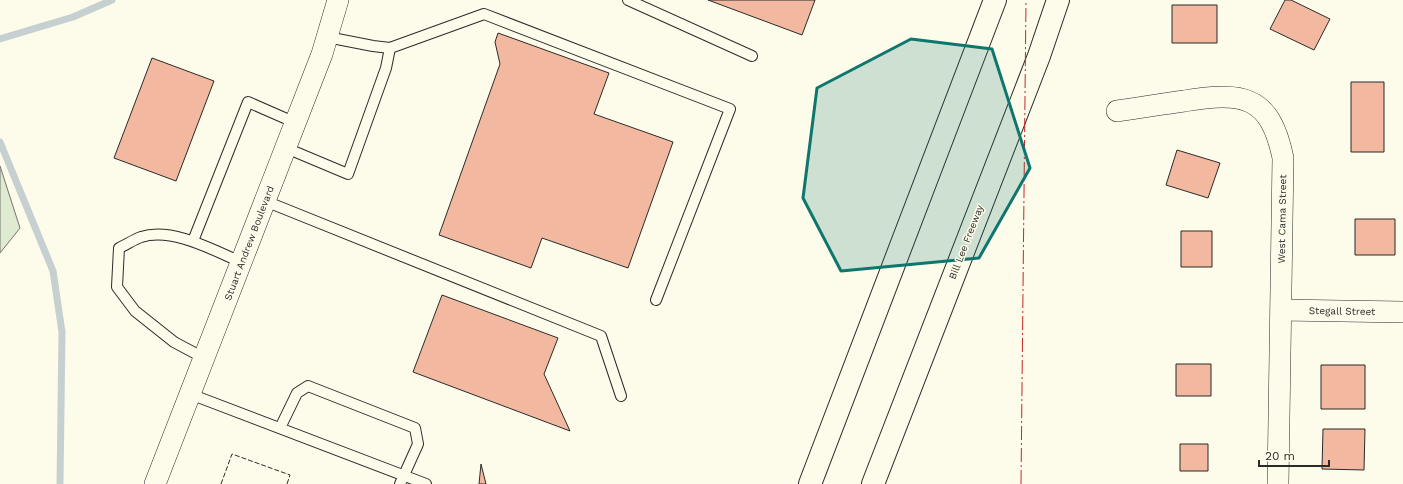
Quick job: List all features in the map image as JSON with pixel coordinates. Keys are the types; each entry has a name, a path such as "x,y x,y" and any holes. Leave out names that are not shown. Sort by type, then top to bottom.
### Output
{"highway":[{"path":"810,484 995,0"},
{"name":"Bill Lee Freeway","path":"873,484 1039,56 1058,0"}],"street":[{"name":"Stuart Andrew Boulevard","path":"155,484 296,123 327,36 338,0"},
{"name":"West Cama Street","path":"1117,111 1228,96 1249,101 1260,108 1276,131 1283,158 1282,310 1278,484"},
{"name":"Stegall Street","path":"1282,310 1403,312"}],"lane":[{"path":"628,0 752,56"},
{"path":"327,36 373,46 390,48 484,14 730,109 656,300"},
{"path":"286,148 348,174 386,68 390,48"},
{"path":"193,241 248,102 296,123"},
{"path":"265,202 601,336 621,396"},
{"path":"204,358 174,342 135,311 117,287 119,248 141,237 157,234 193,241 241,262"},
{"path":"280,428 297,393 308,386 415,428 418,444 402,480"},
{"path":"190,394 280,428 402,480 426,484"}],"highlighted area":[{"path":"911,39 992,49 1030,168 979,258 841,271 803,198 817,88"}],"green space":[{"path":"0,166 20,228 0,253"}],"building":[{"path":"708,0 815,0 802,35"},
{"path":"1285,0 1291,0 1330,19 1314,50 1270,29"},
{"path":"1172,5 1217,5 1217,43 1172,43"},
{"path":"498,33 609,73 594,114 673,142 628,268 542,238 531,268 439,235 500,64 495,42"},
{"path":"152,58 214,81 176,181 114,158"},
{"path":"1351,82 1384,82 1384,152 1351,152"},
{"path":"1177,150 1220,163 1208,198 1166,185"},
{"path":"1355,219 1395,219 1395,255 1355,255"},
{"path":"1181,231 1212,231 1212,267 1181,267"},
{"path":"442,295 558,338 544,374 570,431 413,372"},
{"path":"1176,364 1211,364 1211,396 1176,396"},
{"path":"1321,365 1365,365 1365,409 1321,409"},
{"path":"1323,429 1365,429 1364,470 1322,469"},
{"path":"1180,444 1208,444 1208,471 1180,471"},
{"path":"481,464 486,484 479,484"}],"waterway":[{"path":"0,39 73,17 112,0"},
{"path":"0,142 53,271 62,332 60,484"}],"fence":[{"path":"221,484 232,454 290,475 287,484"}],"power":[{"path":"1021,484 1026,0"}]}
